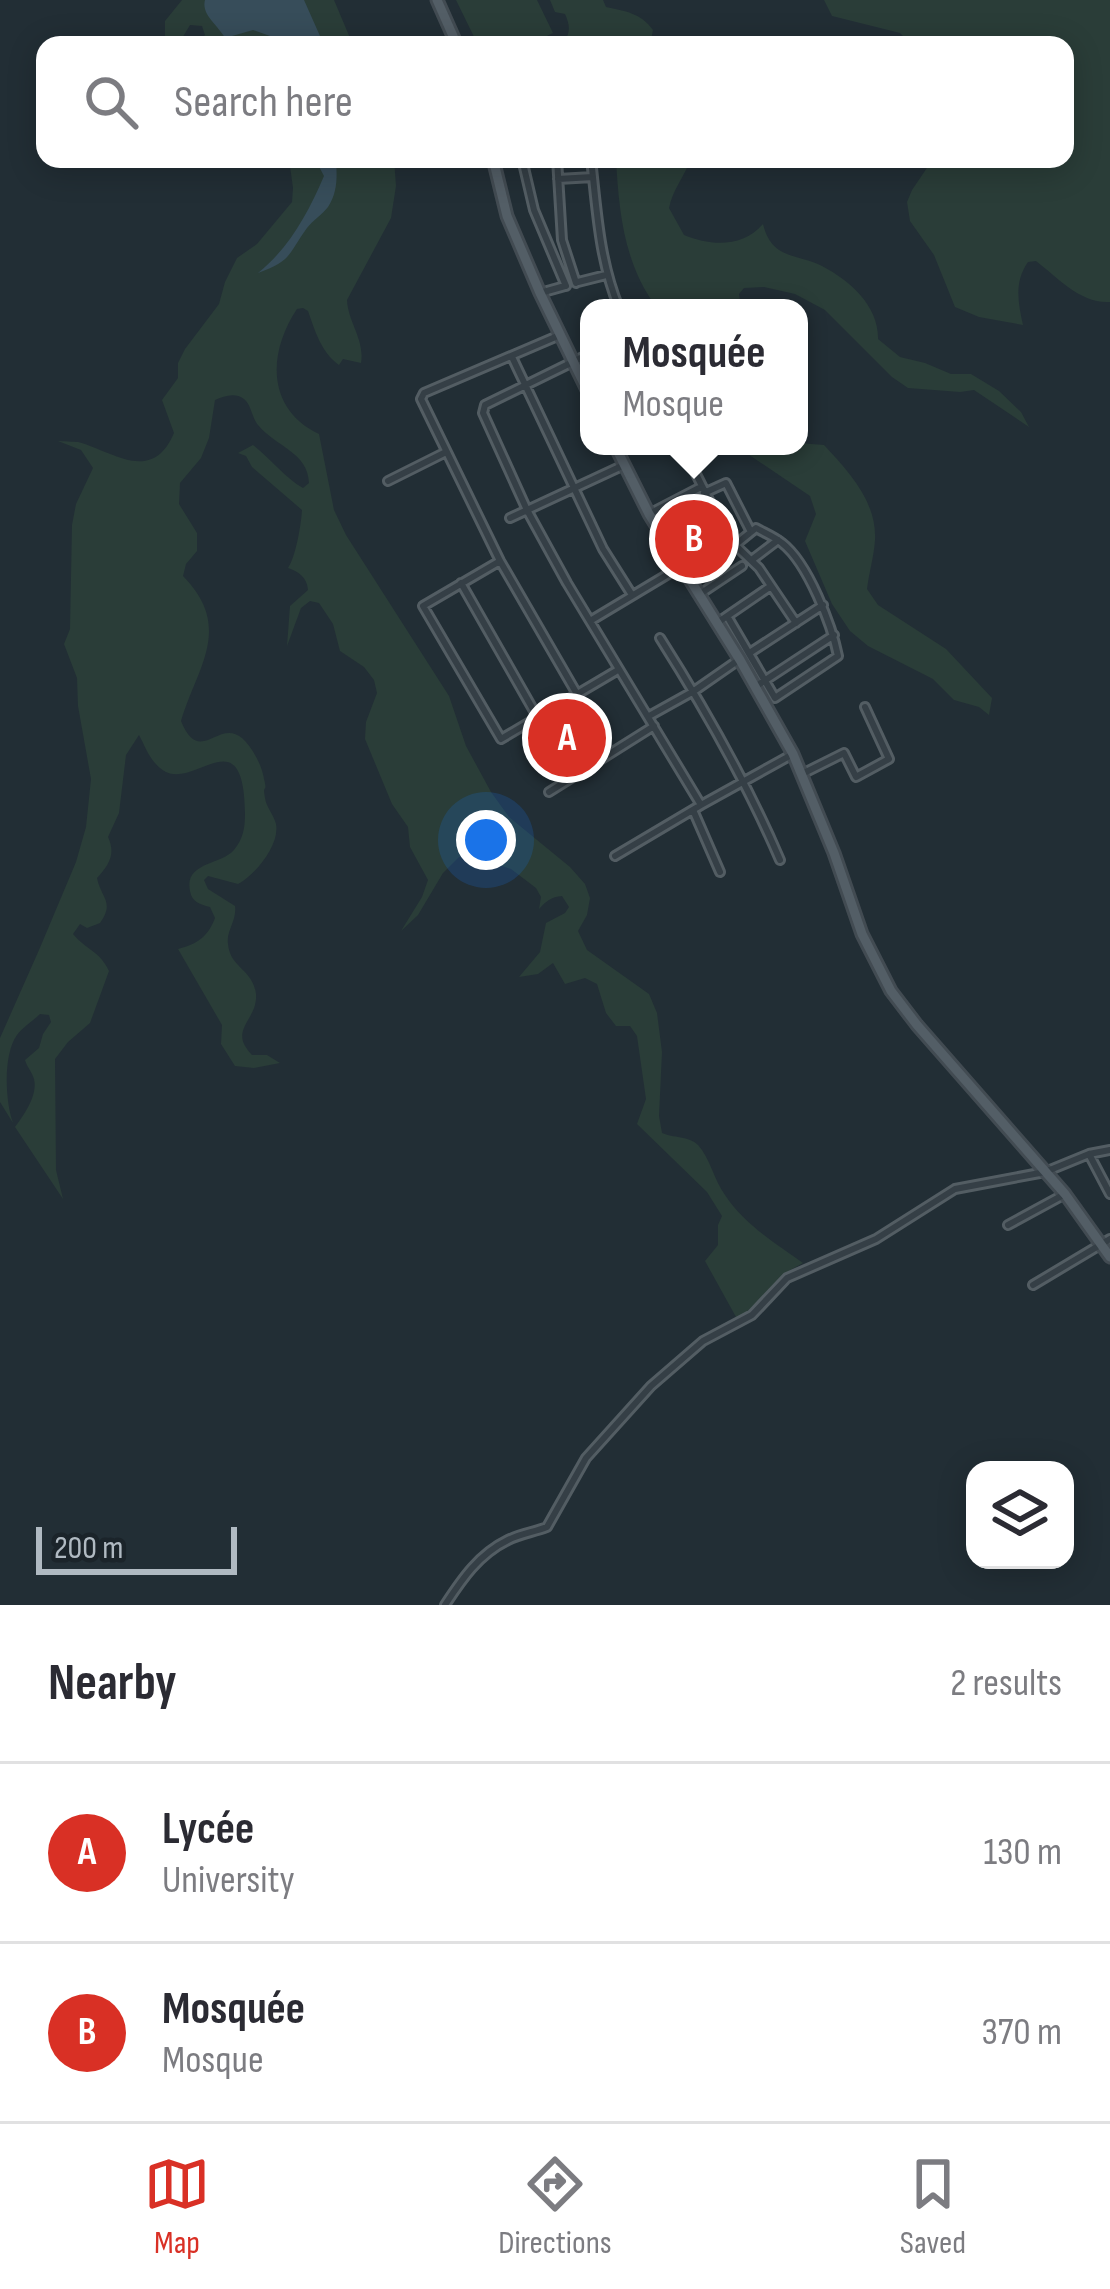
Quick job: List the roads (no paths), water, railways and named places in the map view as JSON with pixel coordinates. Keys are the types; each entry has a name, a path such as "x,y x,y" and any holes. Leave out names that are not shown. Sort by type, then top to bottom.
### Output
{"main road":[{"path":"437,0 453,36"},
{"path":"495,168 507,216 580,376"},
{"path":"619,455 684,571 722,620 740,660 760,683 802,774 881,974 916,1025 1106,1242 1110,1257"}],"street":[{"path":"524,168 534,210 566,286"},
{"path":"557,168 562,240 577,283"},
{"path":"592,168 596,223 616,299"},
{"path":"558,179 593,177"},
{"path":"540,293 606,274"},
{"path":"560,334 422,396 500,561 577,694"},
{"path":"511,356 603,550 632,595"},
{"path":"580,358 485,404 483,413 527,510 701,805"},
{"path":"388,481 446,452"},
{"path":"686,455 735,545 753,560 796,622"},
{"path":"510,518 624,465"},
{"path":"649,514 726,483 752,532"},
{"path":"590,621 735,545 756,528 786,545 823,605 838,656 775,698 760,683 750,652 722,620 772,586"},
{"path":"753,560 778,540"},
{"path":"500,561 425,603 423,610 501,740 619,670"},
{"path":"699,595 742,566"},
{"path":"460,584 538,718"},
{"path":"648,717 823,605"},
{"path":"760,683 834,635"},
{"path":"660,638 744,782 780,860"},
{"path":"802,774 844,753 856,777 889,760 865,707"},
{"path":"549,792 654,727"},
{"path":"615,856 793,754"},
{"path":"693,810 720,872"},
{"path":"445,1605 466,1573 502,1542 547,1527 586,1458 672,1366 703,1341 752,1315 787,1278 876,1239 956,1189 1045,1172 1110,1150"},
{"path":"1089,1154 1110,1195"},
{"path":"1007,1225 1065,1194"},
{"path":"1033,1285 1106,1242"}],"water":[{"path":"205,0 304,0 320,36 270,36 253,30 224,36"},
{"path":"320,168 336,168 336,184 326,210 283,260 258,273 289,241 324,176"}],"place":[{"name":"Mosquée","path":"694,539"},
{"name":"Lycée","path":"567,738"}]}
